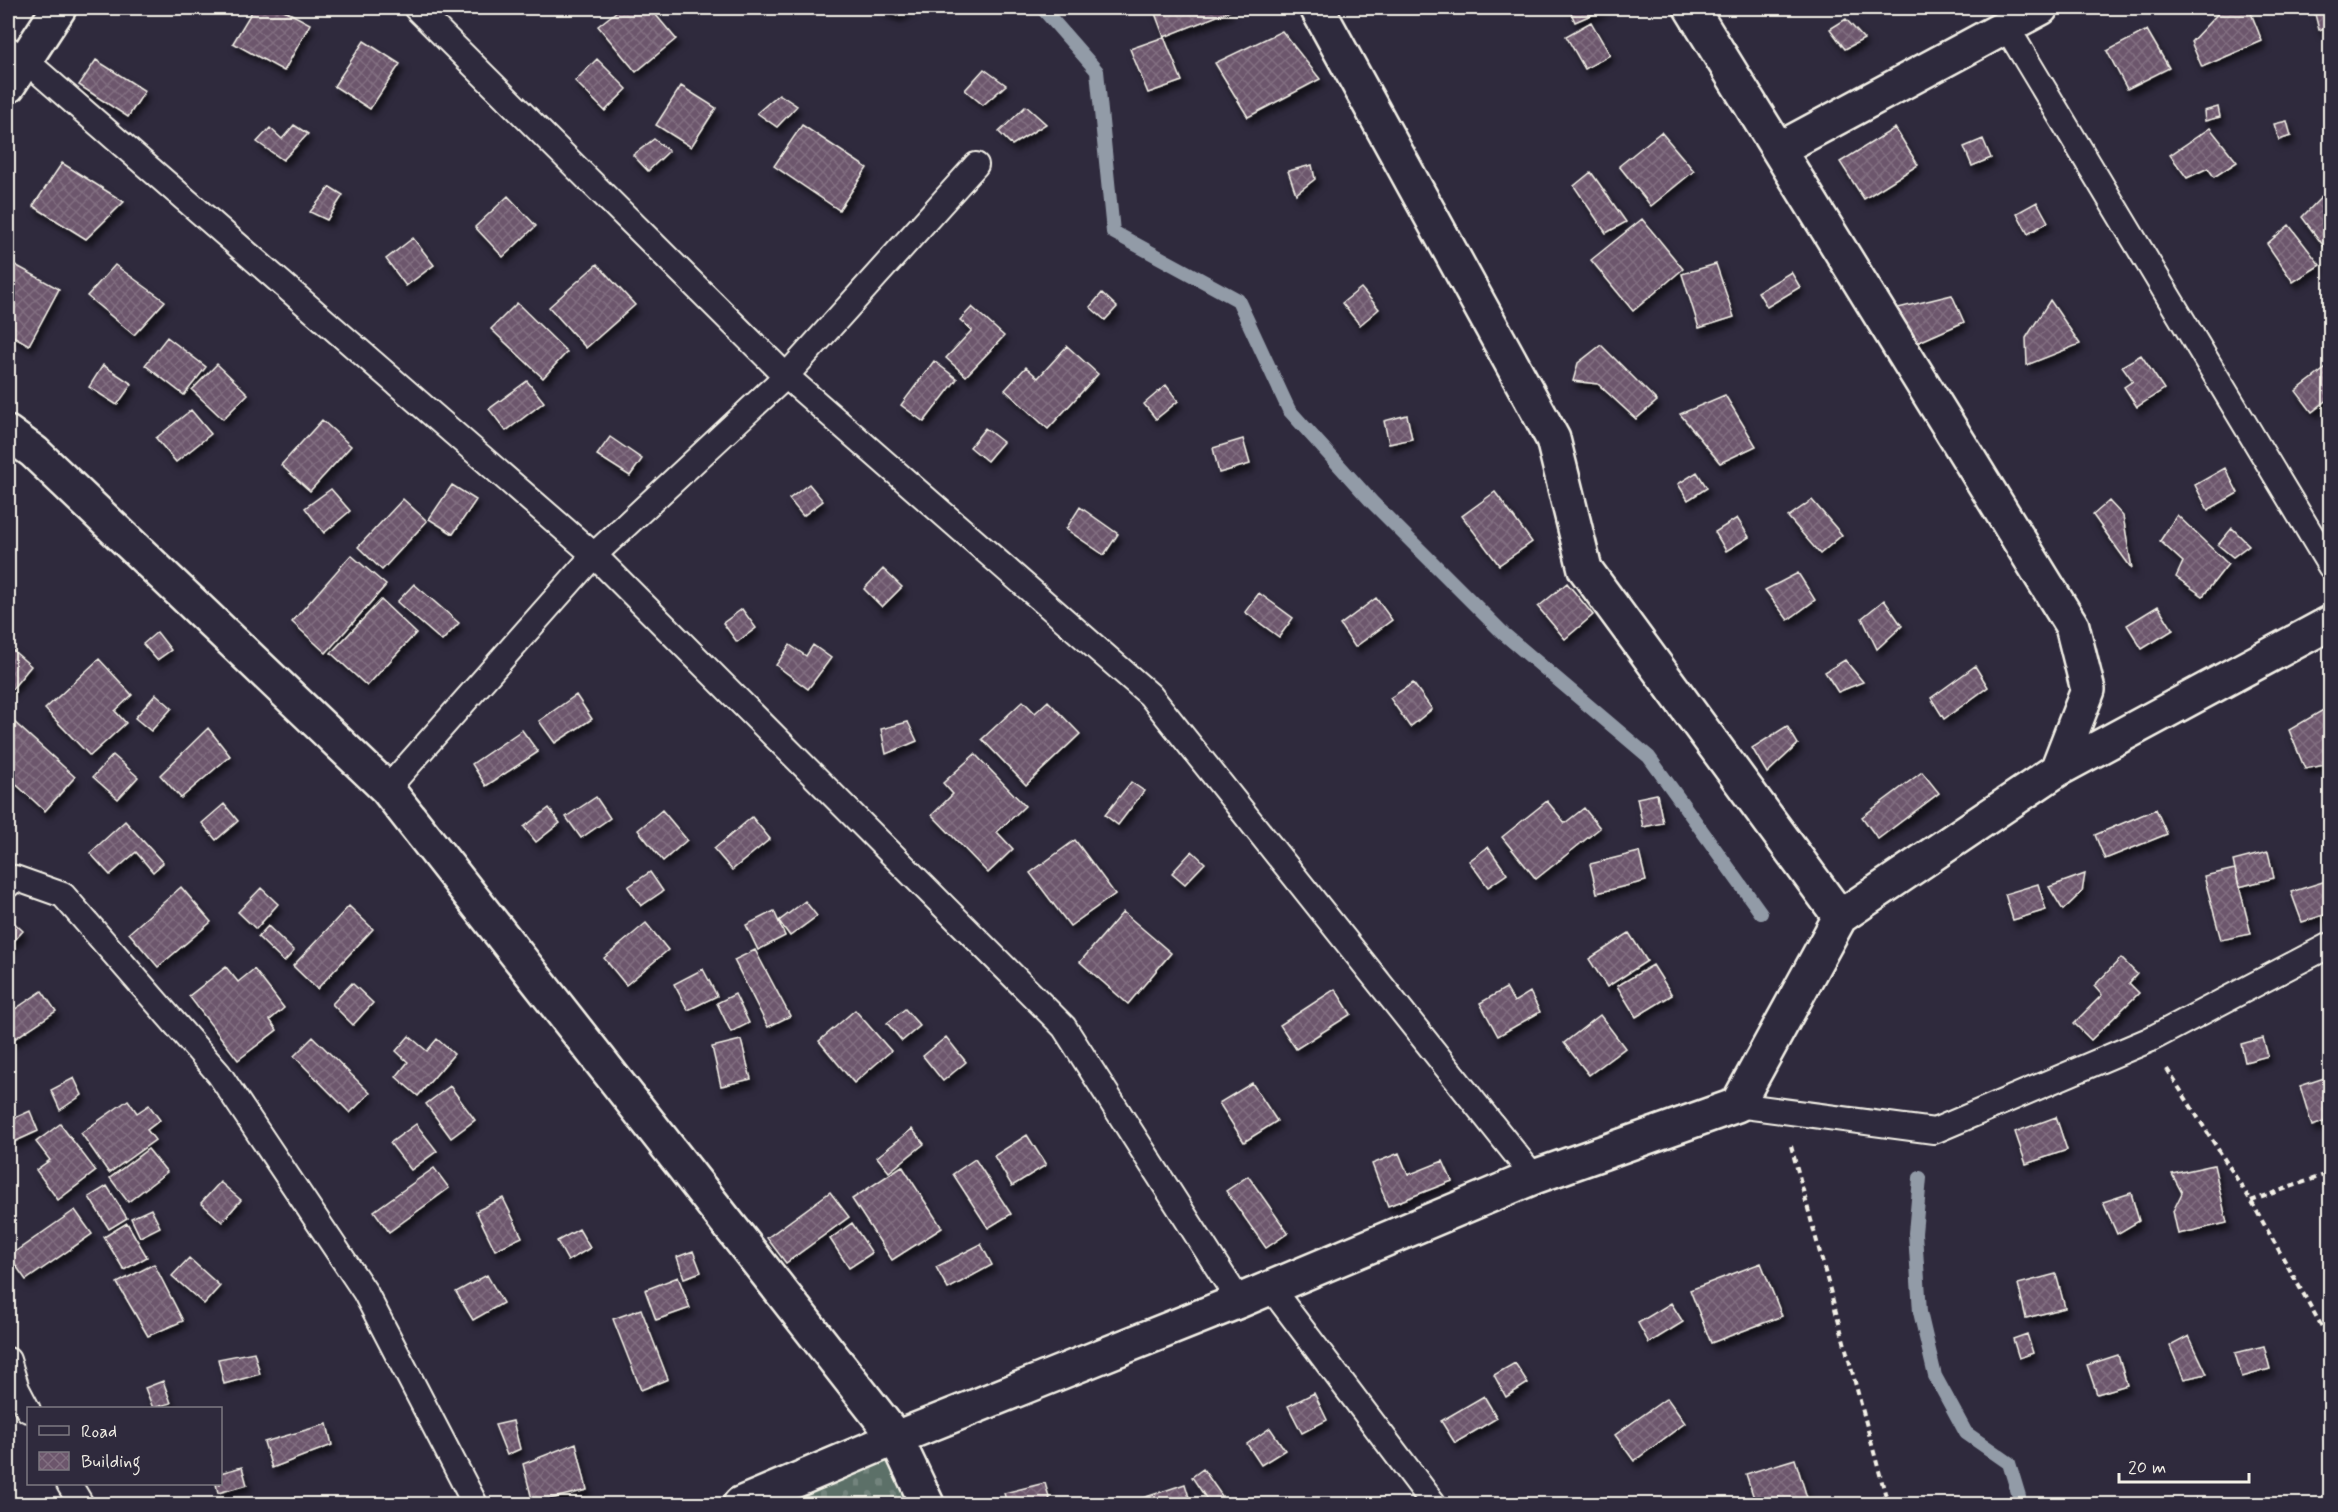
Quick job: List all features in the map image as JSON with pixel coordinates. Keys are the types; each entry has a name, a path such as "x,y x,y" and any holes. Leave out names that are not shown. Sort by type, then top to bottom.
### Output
{"street":[{"path":"13,65 58,8"},
{"path":"1317,8 1553,439 1585,569 1840,917"},
{"path":"1691,8 2072,626 2088,690 2057,770"},
{"path":"1779,149 2041,8"},
{"path":"8,433 34,452 387,789 896,1438 927,1504"},
{"path":"740,1504 896,1438 1271,1288 1534,1177 1737,1105 1840,917 2057,770 2331,622"}],"lane":[{"path":"416,8 786,376 1150,695 1534,1177"},
{"path":"2006,26 2331,566"},
{"path":"13,65 594,555 1064,1027 1239,1301"},
{"path":"387,789 594,555 786,376 976,165"},
{"path":"8,885 15,878 63,895 219,1074 365,1292 475,1504"},
{"path":"1737,1105 1934,1131 2149,1040 2331,945"},
{"path":"1271,1288 1434,1504"},
{"path":"8,1360 17,1389 27,1408"},
{"path":"70,1485 81,1504"}],"path":[{"path":"2149,1040 2251,1201 2331,1341"},
{"path":"1782,1110 1888,1504"},
{"path":"2251,1201 2331,1173"}],"green space":[{"path":"896,1438 926,1504 740,1504"}],"building":[{"path":"254,8 280,8 310,24 284,71 233,43"},
{"path":"621,8 650,8 676,39 636,72 598,26"},
{"path":"911,8 897,16 881,9"},
{"path":"1153,8 1228,8 1230,11 1164,37"},
{"path":"1569,8 1607,8 1575,22"},
{"path":"2223,8 2249,8 2262,41 2202,67 2191,42"},
{"path":"2330,8 2330,26 2319,30 2314,10"},
{"path":"1846,19 1864,39 1845,49 1830,29"},
{"path":"1591,22 1610,55 1585,69 1566,36"},
{"path":"2147,30 2169,68 2127,89 2107,51"},
{"path":"1282,31 1320,79 1248,117 1215,63"},
{"path":"1164,37 1182,81 1148,93 1130,49"},
{"path":"364,41 400,64 370,109 334,86"},
{"path":"597,59 627,89 605,111 575,81"},
{"path":"96,60 145,91 128,117 79,85"},
{"path":"984,69 1006,85 983,105 965,90"},
{"path":"681,86 716,108 691,147 656,125"},
{"path":"779,94 797,106 777,127 757,113"},
{"path":"1026,106 1046,124 1012,145 999,132"},
{"path":"2218,107 2220,117 2205,121 2204,111"},
{"path":"2287,121 2291,136 2279,140 2274,124"},
{"path":"294,125 308,134 283,160 257,142 270,128 282,139"},
{"path":"802,125 867,168 839,210 774,166"},
{"path":"1895,128 1918,165 1864,199 1840,162"},
{"path":"2210,128 2237,162 2214,177 2208,168 2187,178 2170,155"},
{"path":"1661,132 1694,171 1651,206 1619,166"},
{"path":"654,139 669,151 648,171 633,155"},
{"path":"1983,139 1991,158 1972,166 1964,147"},
{"path":"62,163 124,202 86,239 33,206"},
{"path":"1312,165 1315,179 1296,194 1288,171"},
{"path":"1591,172 1626,222 1606,233 1574,186"},
{"path":"330,187 343,195 327,220 310,212"},
{"path":"2330,188 2330,252 2329,253 2302,217"},
{"path":"508,196 536,226 503,257 475,227"},
{"path":"2037,202 2048,222 2028,234 2017,213"},
{"path":"1642,219 1683,269 1633,311 1591,260"},
{"path":"2289,225 2320,265 2293,282 2267,244"},
{"path":"413,238 434,265 406,286 386,259"},
{"path":"8,261 59,289 29,345 8,333"},
{"path":"597,264 635,305 586,348 549,307"},
{"path":"1716,264 1734,317 1699,328 1682,274"},
{"path":"115,265 165,301 134,335 87,296"},
{"path":"1791,272 1800,287 1767,307 1758,292"},
{"path":"1361,288 1379,309 1360,325 1342,303"},
{"path":"1102,293 1117,307 1105,320 1090,307"},
{"path":"1952,295 1964,322 1910,346 1898,308"},
{"path":"2050,300 2080,344 2027,365 2026,338"},
{"path":"517,303 567,352 543,378 491,329"},
{"path":"972,307 1004,336 966,376 946,358 972,330 960,320"},
{"path":"167,337 206,367 184,395 145,365"},
{"path":"1601,345 1657,401 1636,419 1598,384 1573,381 1578,363"},
{"path":"1067,346 1098,374 1048,429 1005,390 1026,367 1038,378"},
{"path":"2141,355 2164,389 2137,407 2124,387 2133,381 2122,366"},
{"path":"934,361 957,379 924,422 901,405"},
{"path":"217,364 248,394 223,419 192,390"},
{"path":"103,365 132,384 117,405 89,387"},
{"path":"2330,365 2330,398 2312,412 2296,391"},
{"path":"527,381 544,402 506,431 489,409"},
{"path":"1166,385 1178,401 1156,419 1144,404"},
{"path":"1725,395 1756,446 1720,463 1680,414"},
{"path":"191,410 211,434 176,462 156,438"},
{"path":"1407,415 1412,439 1389,444 1384,421"},
{"path":"322,420 351,446 310,491 281,465"},
{"path":"985,428 1003,442 987,461 970,447"},
{"path":"610,437 642,459 630,476 597,455"},
{"path":"1243,439 1250,464 1219,473 1213,448"},
{"path":"2225,468 2238,493 2208,510 2195,485"},
{"path":"1697,472 1707,488 1688,500 1678,484"},
{"path":"809,484 823,501 803,516 789,499"},
{"path":"452,485 476,500 453,534 429,519"},
{"path":"331,489 350,511 324,533 305,508"},
{"path":"1495,492 1532,542 1499,565 1462,516"},
{"path":"403,499 427,521 382,570 358,547"},
{"path":"1812,500 1842,535 1820,554 1788,517"},
{"path":"2109,501 2123,516 2132,569 2093,515"},
{"path":"1080,507 1118,534 1104,555 1066,529"},
{"path":"2177,515 2228,564 2203,596 2176,577 2183,562 2160,541"},
{"path":"1737,518 1749,537 1726,551 1715,532"},
{"path":"2232,528 2249,545 2233,557 2218,545"},
{"path":"351,555 386,585 326,653 292,622"},
{"path":"883,569 902,587 882,607 864,589"},
{"path":"1798,573 1815,600 1788,620 1765,590"},
{"path":"1567,583 1593,615 1565,639 1538,607"},
{"path":"414,584 459,623 442,641 397,602"},
{"path":"1259,593 1293,618 1279,637 1245,612"},
{"path":"1376,598 1392,620 1355,647 1340,625"},
{"path":"381,600 416,633 367,686 331,653"},
{"path":"1884,600 1902,626 1877,649 1862,618"},
{"path":"2158,606 2173,630 2142,649 2127,625"},
{"path":"742,609 756,628 737,642 723,623"},
{"path":"157,632 171,650 157,660 143,644"},
{"path":"790,645 806,656 813,645 831,658 808,689 776,665"},
{"path":"9,647 31,666 8,694 8,650"},
{"path":"99,659 132,695 115,711 126,723 90,756 45,709"},
{"path":"1845,660 1863,682 1838,692 1825,672"},
{"path":"1975,666 1988,687 1944,719 1931,698"},
{"path":"1413,683 1432,709 1410,727 1390,698"},
{"path":"156,694 172,708 151,731 135,718"},
{"path":"576,695 592,719 555,743 539,721"},
{"path":"1023,701 1035,713 1048,701 1080,734 1026,785 982,739"},
{"path":"2330,706 2330,764 2305,769 2289,730"},
{"path":"12,720 75,777 45,811 8,777 8,726"},
{"path":"908,722 917,741 886,754 881,729"},
{"path":"1787,726 1798,744 1767,773 1752,748"},
{"path":"208,728 230,756 181,798 160,775"},
{"path":"522,730 538,752 486,786 472,764"},
{"path":"975,754 1025,806 997,832 1013,849 988,873 932,815 953,794 943,783"},
{"path":"113,755 138,777 118,799 93,777"},
{"path":"1922,772 1939,793 1878,839 1862,817"},
{"path":"1131,782 1144,791 1118,825 1105,815"},
{"path":"1657,794 1663,823 1643,827 1637,798"},
{"path":"596,797 610,818 581,838 566,817"},
{"path":"1547,801 1565,823 1584,808 1600,828 1536,879 1502,837"},
{"path":"224,804 238,821 216,840 202,823"},
{"path":"549,808 560,823 536,842 524,827"},
{"path":"2156,809 2167,834 2105,859 2095,835"},
{"path":"662,810 687,840 663,861 638,830"},
{"path":"752,817 770,839 732,870 714,849"},
{"path":"125,821 163,863 153,872 136,852 110,875 90,853"},
{"path":"1075,840 1115,894 1070,926 1030,873"},
{"path":"1488,847 1507,874 1488,887 1469,861"},
{"path":"1192,851 1205,863 1185,884 1172,873"},
{"path":"1639,852 1646,881 1597,893 1590,864"},
{"path":"2268,852 2274,878 2239,887 2233,861"},
{"path":"2235,869 2251,934 2221,940 2204,876"},
{"path":"650,872 663,891 641,906 628,887"},
{"path":"2085,874 2082,892 2063,910 2049,887"},
{"path":"2329,880 2330,913 2302,922 2291,892"},
{"path":"2038,884 2046,910 2013,920 2005,894"},
{"path":"181,887 211,922 158,967 129,933"},
{"path":"261,888 278,904 256,929 238,912"},
{"path":"805,901 817,916 790,936 779,921"},
{"path":"349,906 373,929 317,989 293,966"},
{"path":"774,911 785,936 758,950 746,925"},
{"path":"1123,912 1171,953 1128,1004 1080,962"},
{"path":"8,917 23,931 8,947"},
{"path":"646,923 668,950 626,985 604,958"},
{"path":"268,926 294,951 284,962 258,937"},
{"path":"1629,933 1647,961 1607,987 1589,959"},
{"path":"755,950 790,1016 768,1027 734,960"},
{"path":"2121,958 2137,974 2129,983 2139,993 2091,1040 2074,1023 2102,995 2094,986"},
{"path":"1653,965 1672,995 1636,1017 1617,986"},
{"path":"226,967 238,982 254,969 284,1008 270,1020 277,1030 238,1060 189,996"},
{"path":"703,969 717,996 688,1010 674,984"},
{"path":"352,983 373,1003 353,1025 332,1004"},
{"path":"1506,988 1514,1002 1530,992 1540,1012 1498,1036 1480,1003"},
{"path":"1335,989 1351,1014 1296,1049 1280,1025"},
{"path":"42,991 56,1011 8,1043 8,1014"},
{"path":"735,994 749,1023 731,1032 717,1003"},
{"path":"905,1009 920,1026 902,1041 887,1023"},
{"path":"855,1010 891,1051 854,1083 819,1041"},
{"path":"1600,1015 1625,1048 1589,1075 1564,1043"},
{"path":"409,1036 427,1051 437,1039 454,1054 418,1096 396,1077 408,1062 396,1051"},
{"path":"313,1037 370,1093 350,1113 294,1056"},
{"path":"946,1037 966,1062 943,1081 923,1056"},
{"path":"2263,1038 2268,1056 2245,1062 2241,1044"},
{"path":"741,1040 751,1079 721,1086 712,1047"},
{"path":"2330,1076 2330,1120 2312,1126 2300,1086"},
{"path":"74,1078 82,1095 60,1110 51,1090"},
{"path":"1252,1083 1277,1121 1244,1142 1219,1103"},
{"path":"450,1086 475,1120 451,1138 426,1104"},
{"path":"128,1100 137,1113 149,1105 160,1120 147,1130 155,1140 109,1173 81,1133"},
{"path":"30,1111 38,1131 14,1142 8,1121"},
{"path":"2056,1117 2067,1150 2026,1164 2015,1132"},
{"path":"60,1124 96,1171 58,1200 36,1170 50,1160 36,1142"},
{"path":"416,1124 437,1151 411,1170 390,1143"},
{"path":"912,1129 924,1144 889,1172 877,1157"},
{"path":"1027,1135 1046,1165 1012,1186 994,1156"},
{"path":"148,1149 167,1172 128,1202 110,1178"},
{"path":"1399,1153 1408,1175 1443,1161 1452,1181 1388,1206 1372,1164"},
{"path":"975,1159 1011,1214 988,1228 953,1174"},
{"path":"2214,1165 2227,1223 2178,1234 2173,1211 2182,1193 2172,1174"},
{"path":"902,1166 942,1228 892,1260 852,1199"},
{"path":"434,1168 449,1188 389,1232 374,1211"},
{"path":"1248,1176 1288,1233 1266,1248 1226,1191"},
{"path":"220,1182 241,1200 222,1222 201,1203"},
{"path":"107,1186 127,1218 109,1229 89,1197"},
{"path":"830,1192 849,1217 786,1263 767,1238"},
{"path":"2131,1193 2139,1221 2117,1234 2103,1202"},
{"path":"503,1198 522,1237 495,1250 476,1211"},
{"path":"151,1209 160,1227 140,1237 131,1218"},
{"path":"75,1210 92,1234 26,1280 9,1256"},
{"path":"127,1223 147,1257 124,1270 104,1237"},
{"path":"852,1223 872,1253 849,1268 830,1239"},
{"path":"579,1229 590,1248 568,1261 557,1241"},
{"path":"981,1244 992,1265 948,1289 936,1267"},
{"path":"693,1251 701,1272 684,1278 677,1257"},
{"path":"189,1258 220,1286 204,1304 172,1276"},
{"path":"1761,1263 1782,1316 1711,1343 1690,1290"},
{"path":"154,1264 183,1321 148,1336 117,1283"},
{"path":"2056,1274 2065,1308 2026,1318 2018,1284"},
{"path":"487,1275 503,1303 473,1320 456,1292"},
{"path":"678,1277 690,1308 656,1320 645,1290"},
{"path":"1671,1303 1683,1322 1649,1343 1638,1323"},
{"path":"641,1309 668,1379 641,1390 613,1319"},
{"path":"2027,1334 2033,1353 2019,1358 2013,1339"},
{"path":"2189,1336 2207,1374 2184,1379 2170,1346"},
{"path":"2264,1346 2270,1369 2242,1377 2235,1353"},
{"path":"254,1352 260,1374 224,1384 218,1359"},
{"path":"2118,1355 2127,1385 2097,1394 2087,1365"},
{"path":"1515,1363 1528,1383 1506,1397 1494,1375"},
{"path":"163,1381 171,1403 153,1407 145,1388"},
{"path":"1314,1393 1327,1420 1302,1433 1288,1406"},
{"path":"1484,1396 1497,1418 1455,1443 1441,1421"},
{"path":"1667,1398 1685,1423 1634,1461 1615,1435"},
{"path":"513,1421 520,1449 507,1455 495,1425"},
{"path":"327,1424 332,1445 272,1468 264,1442"},
{"path":"1270,1428 1285,1450 1261,1465 1247,1444"},
{"path":"576,1443 587,1490 533,1503 523,1464"},
{"path":"1795,1459 1809,1504 1756,1504 1746,1474"},
{"path":"242,1467 247,1485 218,1493 216,1485 222,1485 222,1472"},
{"path":"1203,1469 1222,1496 1210,1504 1192,1477"},
{"path":"1045,1483 1051,1504 1007,1504 1004,1493"},
{"path":"1185,1484 1191,1504 1122,1504 1131,1502"}],"waterway":[{"path":"1042,8 1097,71 1113,232 1238,300 1289,410 1372,502 1504,634 1649,757 1761,913"},
{"path":"1920,1178 1915,1233 1920,1312 1935,1376 1966,1433 2009,1463 2019,1496 2019,1504"}]}
